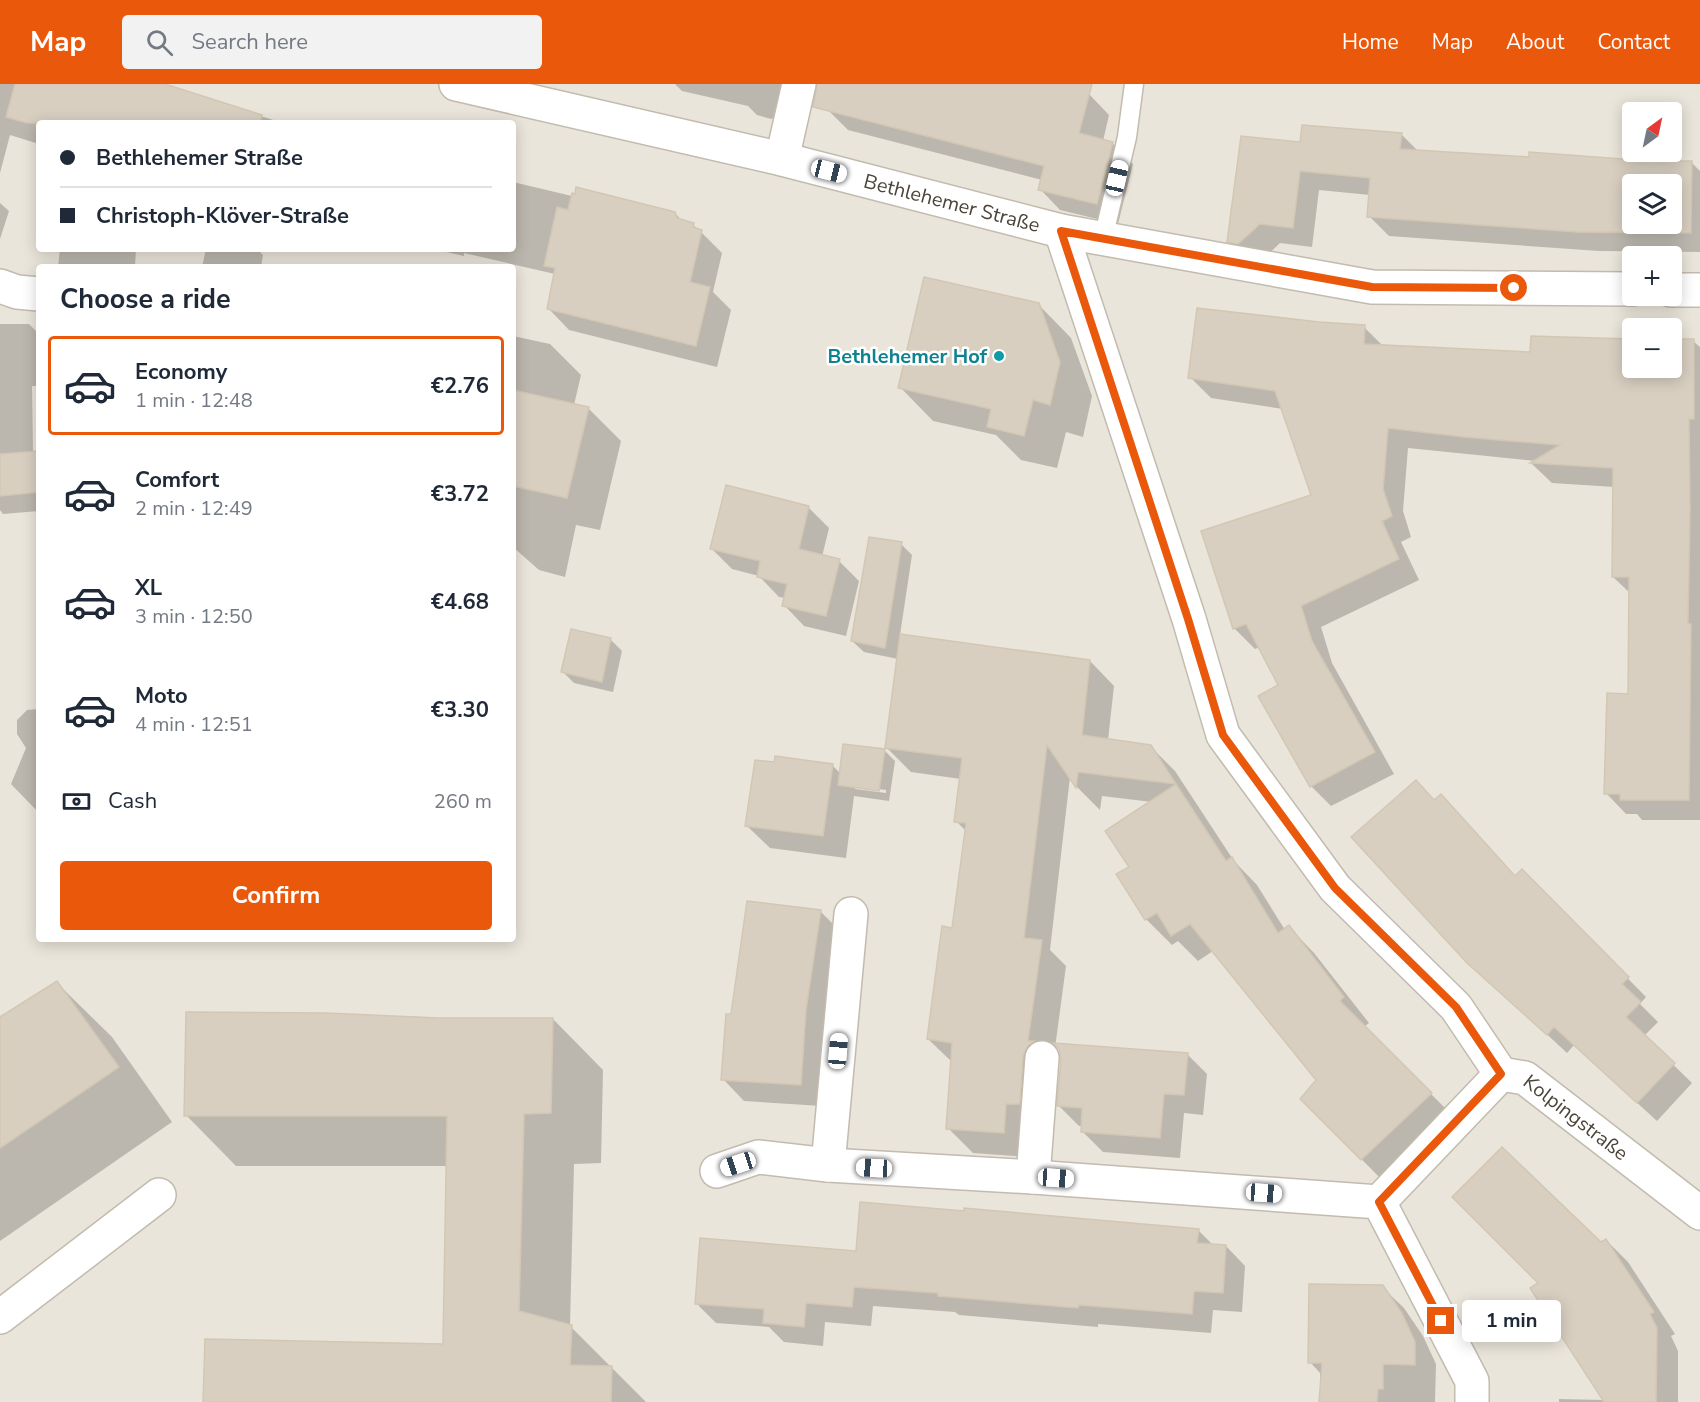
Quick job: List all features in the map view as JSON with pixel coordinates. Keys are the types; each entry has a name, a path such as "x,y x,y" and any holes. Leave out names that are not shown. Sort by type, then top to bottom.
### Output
{"street":[{"name":"Bethlehemer Straße","path":"456,84 782,159 1061,231 1372,287 1622,289"},
{"path":"782,159 799,84"},
{"name":"Kolpingstraße","path":"1061,231 1188,619 1223,735 1335,888 1456,1007 1501,1074 1525,1078 1700,1213"},
{"path":"0,286 17,292 36,294"},
{"path":"1682,290 1700,290"},
{"path":"828,1165 850,914"},
{"path":"1033,1177 1042,1058"},
{"path":"1379,1202 1501,1074"},
{"path":"717,1171 758,1157 828,1165 1379,1202"},
{"path":"0,1317 159,1195"},
{"path":"1379,1202 1472,1381 1472,1402"}],"lane":[{"path":"1103,239 1127,137 1134,84"}],"shaded area":[{"path":"0,84 1700,84 1700,1402 0,1402"}],"building":[{"path":"15,84 165,84 262,115 261,120 36,120 36,123 6,117"},
{"path":"817,84 1092,84 1079,133 1113,142 1097,204 1038,190 1044,166 813,107"},
{"path":"1302,125 1402,133 1400,149 1529,157 1529,152 1622,159 1622,162 1692,161 1691,233 1682,233 1682,174 1622,174 1622,232 1578,232 1367,217 1370,178 1300,171 1293,228 1260,224 1238,244 1227,242 1241,136 1300,142"},
{"path":"576,187 675,212 677,218 694,223 693,227 702,230 690,282 710,287 696,346 547,309 555,268 544,266 557,207 568,210 572,193 575,194"},
{"name":"Bethlehemer Hof","path":"924,277 1039,303 1060,362 1050,405 1033,400 1024,436 987,427 991,409 898,388"},
{"path":"1197,308 1365,325 1364,344 1530,352 1531,336 1622,339 1622,378 1682,378 1682,339 1694,339 1694,419 1689,419 1688,624 1691,624 1689,800 1620,800 1620,794 1604,794 1607,693 1628,694 1629,577 1612,577 1613,468 1530,463 1560,445 1388,428 1383,489 1392,516 1382,521 1399,559 1301,606 1312,641 1375,752 1310,787 1258,696 1278,685 1246,624 1233,629 1201,531 1311,495 1275,391 1188,378"},
{"path":"516,391 589,407 567,498 516,487"},
{"path":"36,451 36,492 0,496 0,454"},
{"path":"726,485 809,506 799,549 840,559 826,616 782,606 787,584 757,577 760,561 710,549"},
{"path":"869,537 902,542 885,648 851,641"},
{"path":"571,629 611,638 602,682 561,672"},
{"path":"900,634 1090,660 1082,735 1151,745 1176,784 1078,772 1076,788 1047,745 1024,938 1042,940 1028,1041 1034,1041 1027,1047 1023,1056 1020,1104 1006,1104 1004,1133 946,1129 952,1043 927,1039 942,926 952,928 966,823 954,822 962,758 885,748"},
{"path":"843,744 885,749 879,791 838,785"},
{"path":"775,756 833,764 823,836 745,826 755,760 774,762"},
{"path":"1416,780 1434,800 1441,794 1515,876 1522,869 1629,977 1622,984 1641,1002 1626,1017 1675,1063 1637,1103 1554,1027 1547,1035 1467,963 1351,837"},
{"path":"1176,784 1226,861 1232,857 1278,933 1289,925 1344,997 1340,1001 1432,1093 1361,1160 1300,1099 1316,1080 1190,924 1171,936 1157,913 1145,920 1116,874 1129,867 1105,831"},
{"path":"747,901 821,910 806,1010 801,1085 721,1080 726,1014 731,1014"},
{"path":"57,981 119,1067 0,1148 0,1017"},
{"path":"186,1012 326,1013 439,1018 553,1018 551,1113 524,1114 519,1311 572,1325 570,1365 612,1366 611,1402 203,1402 205,1339 443,1344 447,1116 184,1116"},
{"path":"1053,1043 1188,1053 1184,1095 1164,1094 1160,1138 1081,1132 1082,1108 1057,1106 1061,1059 1059,1049"},
{"path":"1502,1147 1601,1242 1606,1239 1654,1312 1650,1314 1657,1328 1656,1402 1604,1402 1530,1288 1538,1283 1452,1197"},
{"path":"860,1202 964,1211 964,1208 1199,1229 1197,1243 1226,1245 1223,1293 1194,1291 1192,1314 1079,1305 1078,1308 938,1296 938,1293 854,1287 852,1307 806,1303 804,1327 763,1323 764,1309 695,1304 700,1238 856,1251"},
{"path":"1309,1284 1383,1285 1402,1313 1415,1342 1415,1365 1383,1364 1383,1389 1378,1389 1377,1402 1319,1402 1322,1363 1308,1363"}],"place":[{"name":"Bethlehemer Hof","path":"999,356"}],"route":[{"path":"1441,1321 1379,1202 1501,1074 1456,1007 1335,888 1223,735 1188,619 1061,231 1372,287 1514,288"}]}
